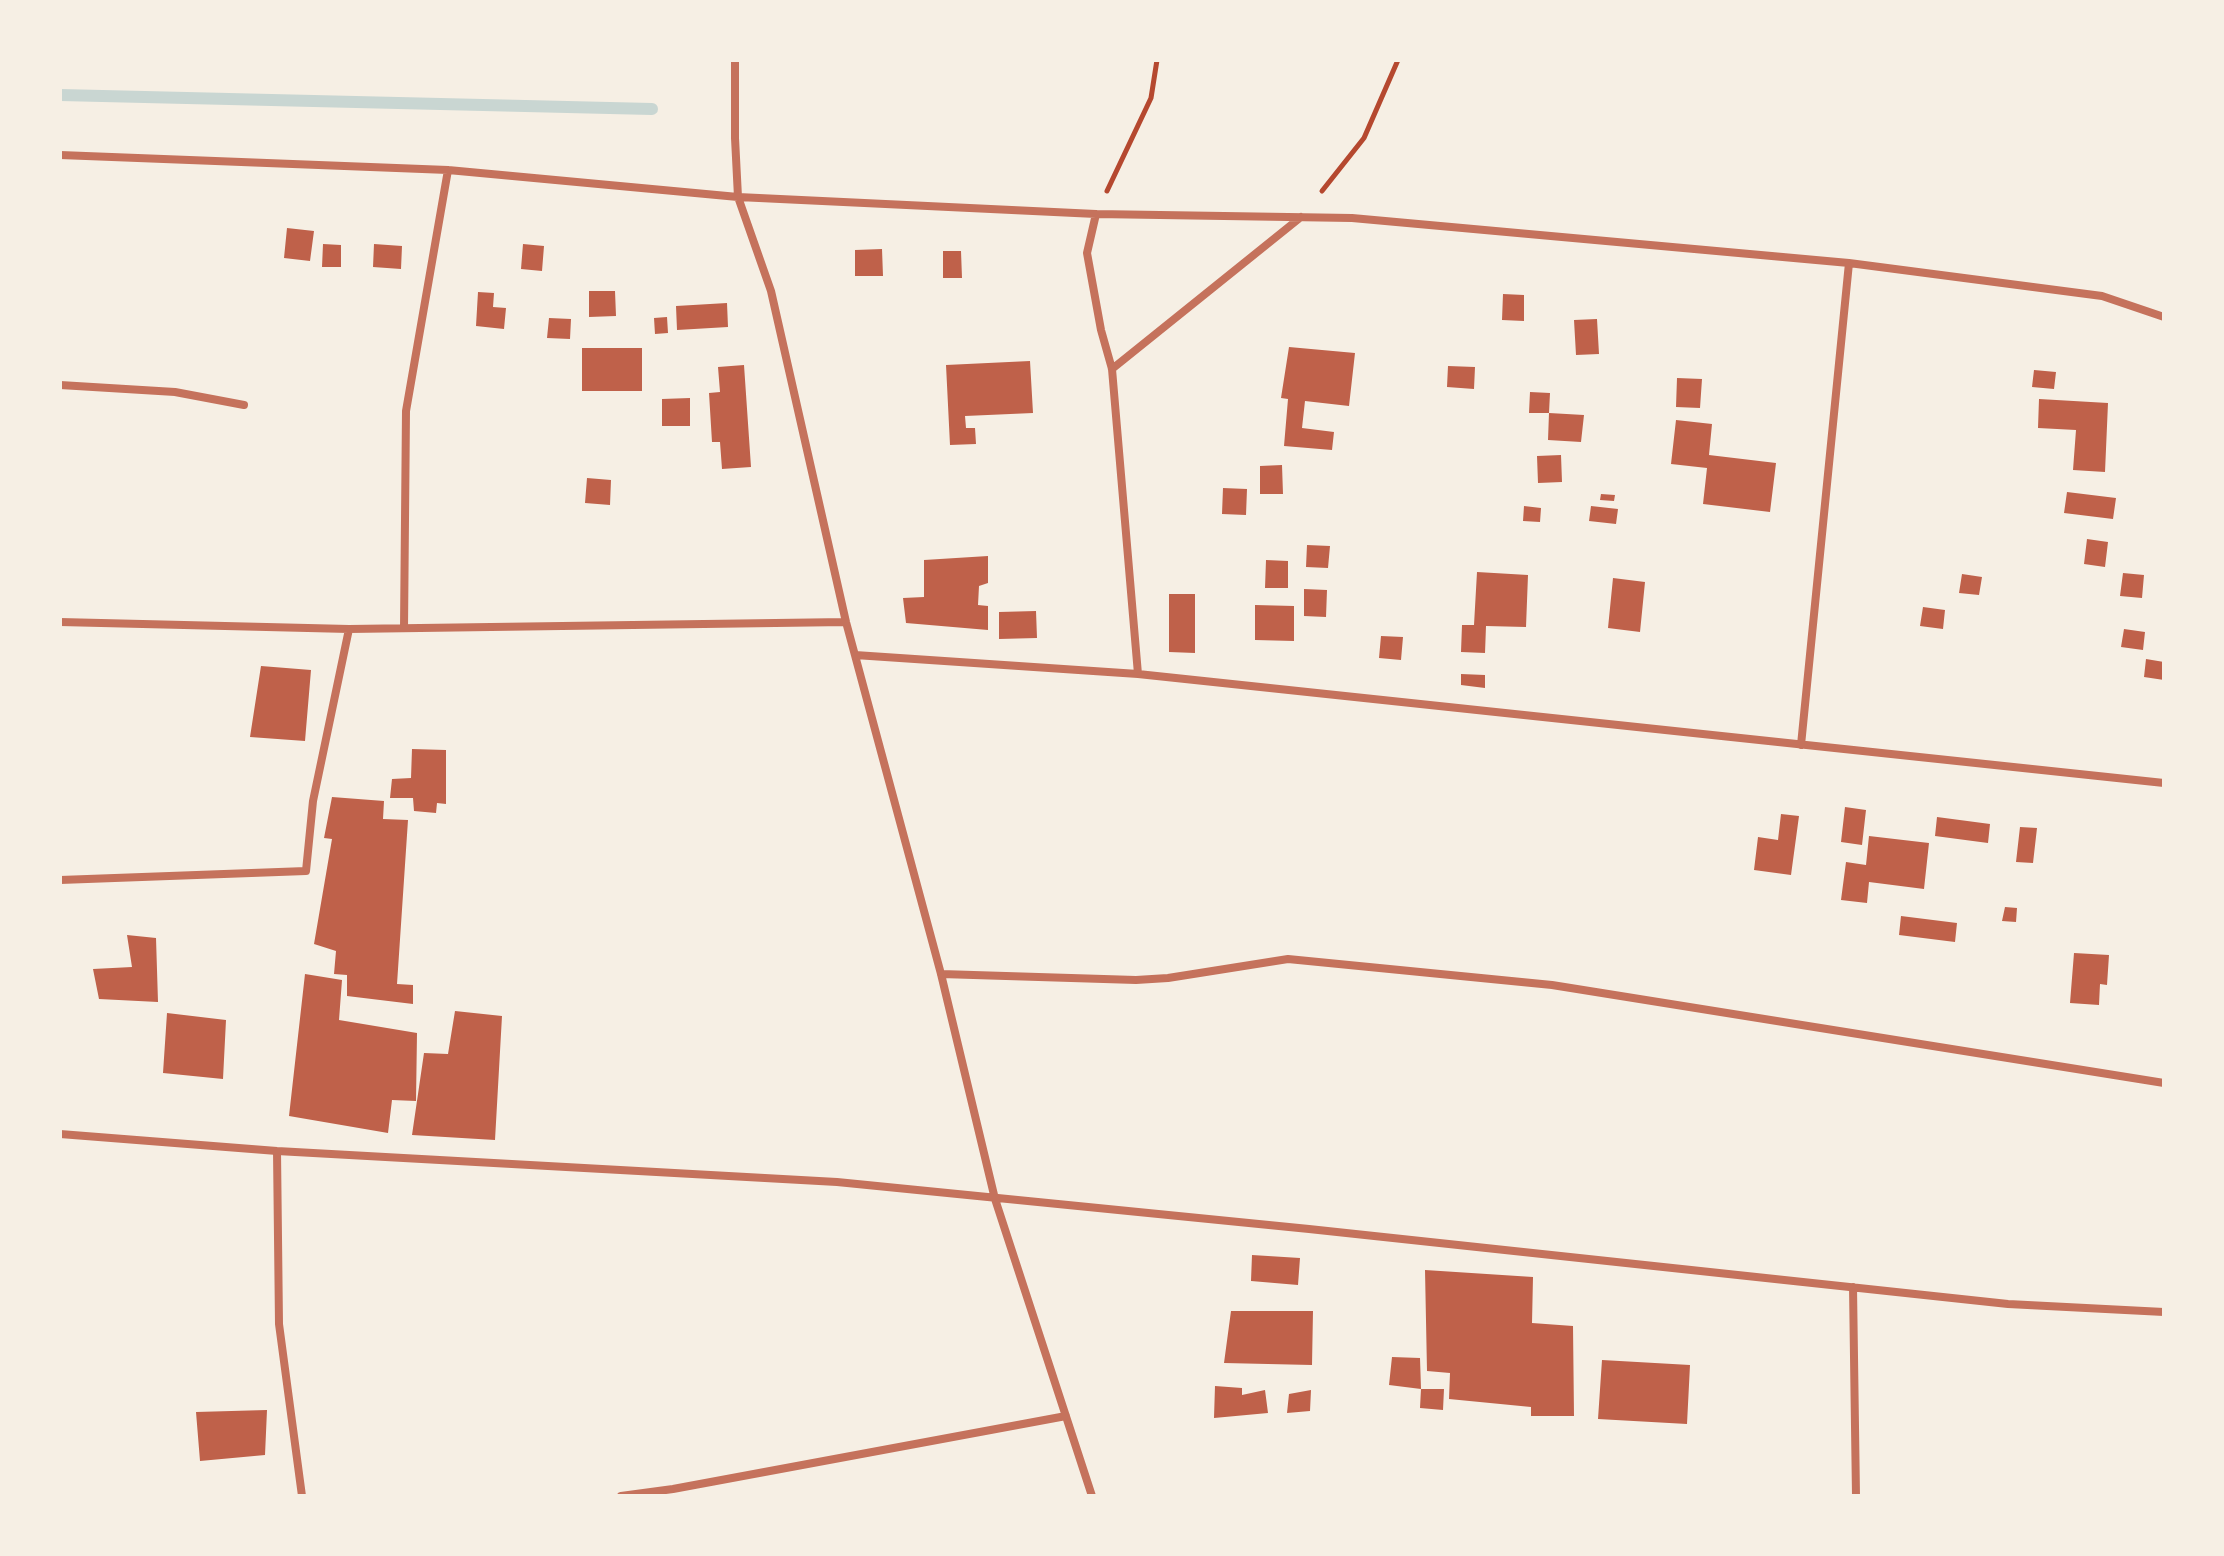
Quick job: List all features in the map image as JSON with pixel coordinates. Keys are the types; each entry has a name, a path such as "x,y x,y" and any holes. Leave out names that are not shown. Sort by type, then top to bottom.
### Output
{"street":[{"path":"735,60 738,197 771,291 846,622 941,974 995,1199 1092,1496"},
{"path":"60,155 448,170 738,197 1096,214 1352,218 1849,263 2102,296 2164,317"},
{"path":"404,628 406,411 448,170"},
{"path":"1096,214 1087,253 1101,330 1112,369 1138,674"},
{"path":"1112,369 1302,217"},
{"path":"1801,745 1849,263"},
{"path":"60,385 175,392 244,405"},
{"path":"60,622 349,629 846,622"},
{"path":"60,880 306,871 313,801 349,629"},
{"path":"855,655 1138,674 2164,783"},
{"path":"941,974 1136,980 1288,959 1552,985 2164,1083"},
{"path":"60,1134 277,1151 837,1182 2008,1304 2164,1312"},
{"path":"277,1151 279,1324 302,1496"},
{"path":"1853,1287 1856,1496"},
{"path":"621,1496 1066,1416"}],"path":[{"path":"1096,214 1151,98 1157,60"},
{"path":"1302,217 1364,138 1398,60"}],"building":[{"path":"287,228 314,231 310,261 284,258"},
{"path":"323,244 341,245 341,267 322,267"},
{"path":"374,244 402,246 401,269 373,267"},
{"path":"523,244 544,246 542,271 521,269"},
{"path":"882,249 883,276 855,276 855,250"},
{"path":"943,251 961,251 962,278 943,278"},
{"path":"589,291 615,291 616,316 589,317"},
{"path":"478,292 494,293 493,307 506,308 504,329 476,326"},
{"path":"1503,294 1524,295 1524,321 1502,320"},
{"path":"727,303 728,327 677,330 676,306"},
{"path":"667,317 668,333 655,334 654,318"},
{"path":"549,318 571,319 570,339 547,338"},
{"path":"1597,319 1599,354 1576,355 1574,320"},
{"path":"1289,347 1355,353 1349,406 1305,401 1302,428 1334,432 1332,450 1284,446 1288,399 1281,398"},
{"path":"582,348 642,348 642,391 582,391"},
{"path":"1030,361 1033,413 965,416 966,428 975,428 976,444 950,445 946,365"},
{"path":"744,365 751,467 722,469 720,442 712,442 709,393 720,392 718,367"},
{"path":"1448,366 1475,367 1474,389 1447,387"},
{"path":"2034,370 2056,372 2054,389 2032,387"},
{"path":"1677,378 1702,379 1700,408 1676,407"},
{"path":"1530,392 1550,393 1549,413 1529,413"},
{"path":"690,398 690,426 662,426 662,399"},
{"path":"2039,399 2108,403 2105,472 2073,470 2076,430 2038,428"},
{"path":"1549,413 1584,415 1581,442 1548,440"},
{"path":"1676,420 1712,424 1709,455 1776,463 1770,512 1703,504 1707,468 1671,464"},
{"path":"1561,455 1562,482 1538,483 1537,456"},
{"path":"1282,465 1283,494 1260,494 1260,466"},
{"path":"587,478 611,480 610,505 585,503"},
{"path":"1223,488 1247,489 1246,515 1222,514"},
{"path":"2067,492 2116,498 2113,519 2064,513"},
{"path":"1601,494 1615,495 1614,501 1600,500"},
{"path":"1524,506 1541,508 1540,522 1523,521"},
{"path":"1591,506 1618,509 1616,524 1589,521"},
{"path":"2087,539 2108,542 2105,567 2084,564"},
{"path":"1307,545 1330,546 1328,568 1306,567"},
{"path":"988,556 988,583 979,586 978,605 988,606 988,630 906,623 903,598 924,597 924,560"},
{"path":"1266,560 1288,561 1288,588 1265,588"},
{"path":"1477,572 1528,575 1526,627 1486,626 1485,653 1461,652 1462,625 1474,625"},
{"path":"2123,573 2144,575 2142,598 2120,596"},
{"path":"1962,574 1982,577 1979,595 1959,593"},
{"path":"1613,578 1645,582 1640,632 1608,628"},
{"path":"1304,589 1327,590 1326,617 1304,616"},
{"path":"1169,594 1195,594 1195,653 1169,652"},
{"path":"1255,605 1294,606 1294,641 1255,640"},
{"path":"1923,607 1945,610 1943,629 1920,626"},
{"path":"1036,611 1037,638 999,639 999,612"},
{"path":"2124,629 2145,632 2143,650 2121,647"},
{"path":"1381,636 1403,637 1401,660 1379,658"},
{"path":"2146,659 2164,662 2164,680 2144,677"},
{"path":"261,666 311,670 305,741 250,737"},
{"path":"1461,674 1485,675 1485,688 1461,685"},
{"path":"412,749 446,750 446,804 437,803 436,813 414,811 413,798 390,798 392,779 411,778"},
{"path":"332,797 384,801 383,819 408,820 397,984 413,985 413,1004 347,996 347,975 334,974 336,951 314,944 332,839 324,838"},
{"path":"1845,807 1866,810 1862,845 1841,842"},
{"path":"1781,814 1799,816 1791,875 1754,870 1758,837 1778,840"},
{"path":"1937,817 1990,824 1988,843 1935,836"},
{"path":"2020,827 2037,828 2033,863 2016,862"},
{"path":"1869,836 1929,843 1924,889 1869,882 1867,903 1841,900 1846,862 1866,865"},
{"path":"2005,907 2017,908 2016,922 2002,921"},
{"path":"1901,916 1957,923 1955,942 1899,935"},
{"path":"127,935 156,938 158,1002 99,999 93,969 132,967"},
{"path":"2074,953 2109,955 2107,985 2100,984 2099,1005 2070,1003"},
{"path":"305,974 342,980 339,1020 417,1033 416,1101 392,1100 388,1133 289,1116"},
{"path":"455,1011 502,1016 495,1140 412,1135 424,1053 448,1054"},
{"path":"167,1013 226,1020 223,1079 163,1073"},
{"path":"1252,1255 1300,1258 1298,1285 1251,1281"},
{"path":"1425,1270 1533,1277 1532,1323 1573,1326 1574,1416 1531,1416 1531,1407 1449,1399 1450,1373 1427,1371"},
{"path":"1231,1311 1313,1311 1312,1365 1224,1363"},
{"path":"1392,1357 1420,1358 1421,1389 1389,1385"},
{"path":"1602,1360 1690,1365 1687,1424 1598,1419"},
{"path":"1215,1386 1242,1388 1242,1395 1265,1390 1268,1413 1214,1418"},
{"path":"1421,1389 1444,1389 1443,1410 1420,1408"},
{"path":"1311,1390 1310,1411 1287,1413 1289,1394"},
{"path":"267,1410 265,1455 200,1461 196,1412"}],"waterway":[{"path":"60,95 652,109"}]}
